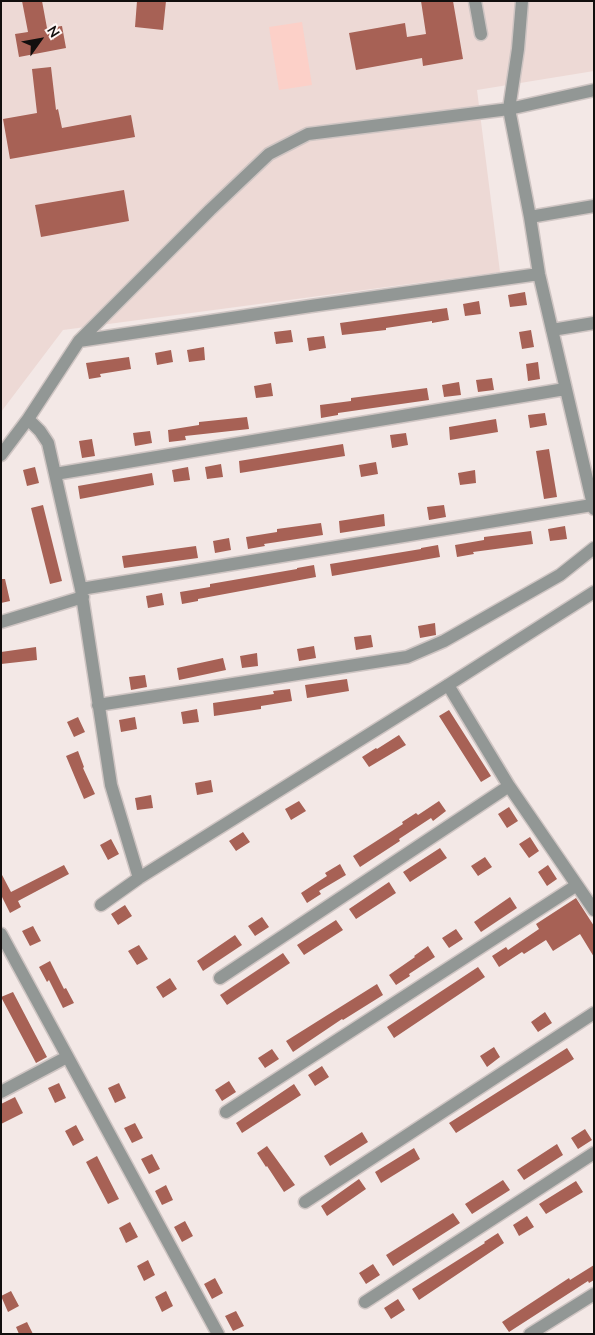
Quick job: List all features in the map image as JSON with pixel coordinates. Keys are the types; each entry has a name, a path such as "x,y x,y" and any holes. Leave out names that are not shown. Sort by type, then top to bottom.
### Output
{"street":[{"path":"475,1 481,34"},
{"path":"1,622 82,593 593,507 539,274 530,216 509,109 518,50 522,1"},
{"path":"1,455 28,419 79,340 269,154 308,134 509,109 594,90"},
{"path":"530,216 594,206"},
{"path":"79,340 539,274"},
{"path":"552,330 594,323"},
{"path":"55,474 565,389"},
{"path":"28,419 48,442 82,593 111,785 139,878"},
{"path":"98,705 407,657 444,640 560,575 594,548"},
{"path":"101,905 139,878 594,592"},
{"path":"448,685 509,786 594,910"},
{"path":"220,978 509,786"},
{"path":"226,1112 577,885"},
{"path":"1,934 218,1334"},
{"path":"306,1202 594,1013"},
{"path":"1,1092 67,1056"},
{"path":"364,1302 594,1153"},
{"path":"530,1334 594,1294"}],"shaded area":[{"path":"1,1 594,1 594,71 477,90 500,272 63,330 1,412"},
{"path":"302,22 312,85 279,90 269,27"}],"building":[{"path":"22,1 42,1 47,28 62,26 66,48 19,57 15,34 28,32"},
{"path":"137,1 166,1 163,30 135,27"},
{"path":"421,1 453,1 463,59 423,66 422,58 356,70 349,33 405,23 407,37 426,34"},
{"path":"51,67 56,110 58,109 62,128 131,115 135,137 10,159 3,119 37,113 32,69"},
{"path":"124,190 129,221 41,237 35,205"},
{"path":"525,292 527,305 510,307 508,295"},
{"path":"479,301 481,314 465,316 463,304"},
{"path":"447,308 449,320 342,335 340,323"},
{"path":"291,330 293,342 276,344 274,332"},
{"path":"531,330 534,347 522,349 519,332"},
{"path":"324,336 326,348 309,351 307,338"},
{"path":"204,347 205,360 189,362 187,350"},
{"path":"171,350 173,362 157,365 155,353"},
{"path":"129,357 131,369 100,374 101,377 89,379 86,363"},
{"path":"538,362 540,379 528,381 526,364"},
{"path":"492,378 494,390 478,392 476,380"},
{"path":"459,382 461,395 444,397 442,385"},
{"path":"271,383 273,396 256,398 254,386"},
{"path":"427,388 429,400 338,413 338,415 321,418 320,405 351,401 351,398"},
{"path":"545,413 547,425 530,428 528,415"},
{"path":"247,417 249,429 185,436 186,440 169,442 168,430 199,425 199,422"},
{"path":"496,419 498,432 450,440 449,427"},
{"path":"150,431 152,443 135,446 133,433"},
{"path":"406,433 408,445 392,448 390,435"},
{"path":"92,439 95,456 82,458 79,441"},
{"path":"343,444 345,456 240,473 239,461"},
{"path":"549,449 557,497 544,499 536,451"},
{"path":"376,462 378,474 361,477 359,465"},
{"path":"221,464 223,477 207,479 205,467"},
{"path":"35,467 39,483 27,486 23,470"},
{"path":"188,467 190,480 174,482 172,470"},
{"path":"475,470 476,483 460,485 458,473"},
{"path":"152,473 154,485 80,499 78,486"},
{"path":"43,505 62,581 50,584 31,508"},
{"path":"444,505 446,517 429,520 427,507"},
{"path":"384,514 385,526 340,533 339,521"},
{"path":"321,523 323,535 264,544 265,546 248,549 246,537 277,532 277,529"},
{"path":"565,526 567,539 550,541 548,529"},
{"path":"531,531 533,544 473,552 474,554 457,557 455,545 484,540 484,537"},
{"path":"229,538 231,550 215,553 213,541"},
{"path":"438,545 440,557 332,576 330,564"},
{"path":"196,546 198,558 124,568 122,556"},
{"path":"314,565 316,577 198,599 198,601 182,604 180,592 210,587 210,584"},
{"path":"1,579 5,579 10,601 1,603"},
{"path":"162,593 164,605 148,608 146,596"},
{"path":"435,623 436,635 420,638 418,626"},
{"path":"371,635 373,647 356,650 354,637"},
{"path":"314,646 316,658 299,661 297,649"},
{"path":"36,647 37,660 1,664 1,652"},
{"path":"257,653 258,666 242,668 240,656"},
{"path":"223,658 226,670 179,680 177,668"},
{"path":"145,675 147,687 131,690 129,677"},
{"path":"347,679 349,691 307,698 305,685"},
{"path":"290,689 292,701 261,706 261,709 214,716 213,703 274,694 273,691"},
{"path":"197,709 199,722 183,724 181,712"},
{"path":"449,710 491,776 481,782 439,716"},
{"path":"78,717 85,732 74,737 67,722"},
{"path":"135,717 137,729 121,732 119,720"},
{"path":"399,735 406,745 369,767 362,757"},
{"path":"78,751 83,768 95,794 84,799 66,756"},
{"path":"211,780 213,792 197,795 195,783"},
{"path":"151,795 153,808 137,810 135,798"},
{"path":"299,801 306,811 291,820 285,809"},
{"path":"439,801 446,811 433,821 431,818 360,867 353,856 403,824 402,822 416,813 418,815"},
{"path":"509,807 518,821 507,828 498,814"},
{"path":"243,832 250,842 236,851 229,841"},
{"path":"530,837 539,851 529,858 519,844"},
{"path":"111,839 119,854 108,860 100,845"},
{"path":"440,848 447,858 410,882 403,872"},
{"path":"485,857 492,867 478,876 471,866"},
{"path":"340,864 346,875 319,891 321,894 307,903 301,893 327,876 325,873"},
{"path":"64,865 69,874 18,901 21,907 10,913 1,895 1,873 11,892"},
{"path":"548,865 557,879 547,886 538,872"},
{"path":"389,882 396,893 356,919 349,909"},
{"path":"510,897 517,908 481,932 474,922"},
{"path":"576,898 594,926 594,957 580,934 553,951 546,940 524,954 522,952 499,967 492,956 506,947 508,950 539,929 536,924"},
{"path":"125,905 132,916 118,925 111,914"},
{"path":"262,917 269,927 255,936 248,926"},
{"path":"336,920 343,930 304,955 297,945"},
{"path":"33,926 41,941 30,946 22,931"},
{"path":"456,929 463,939 449,948 442,938"},
{"path":"235,935 242,945 203,971 197,961"},
{"path":"139,945 148,959 137,965 128,951"},
{"path":"428,946 435,957 396,985 389,975"},
{"path":"283,953 290,963 227,1005 220,995"},
{"path":"50,961 64,989 66,988 74,1003 63,1008 49,980 47,982 39,967"},
{"path":"478,967 485,977 394,1038 387,1027"},
{"path":"170,978 177,989 163,998 156,987"},
{"path":"377,984 383,995 342,1019 293,1052 286,1041"},
{"path":"13,992 47,1057 36,1063 1,997"},
{"path":"545,1012 552,1023 538,1032 531,1022"},
{"path":"494,1047 500,1057 487,1067 480,1056"},
{"path":"567,1048 574,1059 456,1133 449,1123"},
{"path":"272,1049 279,1059 265,1068 258,1058"},
{"path":"322,1066 329,1077 315,1086 308,1075"},
{"path":"229,1081 236,1092 222,1101 215,1090"},
{"path":"59,1083 66,1098 55,1103 48,1088"},
{"path":"119,1083 126,1098 115,1103 108,1088"},
{"path":"294,1084 301,1095 242,1133 236,1123"},
{"path":"15,1097 23,1113 1,1124 1,1104"},
{"path":"135,1123 143,1138 132,1143 124,1128"},
{"path":"76,1125 84,1140 73,1146 65,1131"},
{"path":"585,1129 592,1140 578,1149 571,1138"},
{"path":"362,1132 368,1142 330,1166 324,1156"},
{"path":"557,1144 563,1155 524,1180 517,1170"},
{"path":"267,1146 295,1185 284,1192 257,1153"},
{"path":"414,1148 420,1159 381,1183 375,1172"},
{"path":"152,1154 160,1169 149,1174 141,1159"},
{"path":"97,1156 119,1199 108,1204 86,1162"},
{"path":"359,1179 366,1189 327,1216 321,1206"},
{"path":"503,1180 510,1190 472,1214 465,1204"},
{"path":"576,1181 583,1192 546,1214 539,1204"},
{"path":"166,1185 173,1200 162,1205 155,1191"},
{"path":"453,1213 460,1223 393,1266 386,1255"},
{"path":"527,1216 534,1227 519,1236 513,1225"},
{"path":"185,1221 193,1236 182,1242 174,1227"},
{"path":"130,1222 138,1237 126,1243 119,1228"},
{"path":"498,1233 504,1243 419,1300 412,1289"},
{"path":"148,1260 155,1275 144,1281 137,1266"},
{"path":"373,1264 380,1275 366,1284 359,1273"},
{"path":"594,1265 594,1280 589,1283 588,1281 509,1332 502,1322 569,1278 570,1280"},
{"path":"215,1278 223,1293 212,1299 204,1284"},
{"path":"11,1291 19,1306 8,1312 1,1296"},
{"path":"166,1291 173,1306 162,1312 155,1297"},
{"path":"398,1299 405,1310 391,1319 384,1308"},
{"path":"236,1311 244,1326 233,1331 225,1316"},
{"path":"27,1322 33,1334 19,1334 16,1327"}]}
